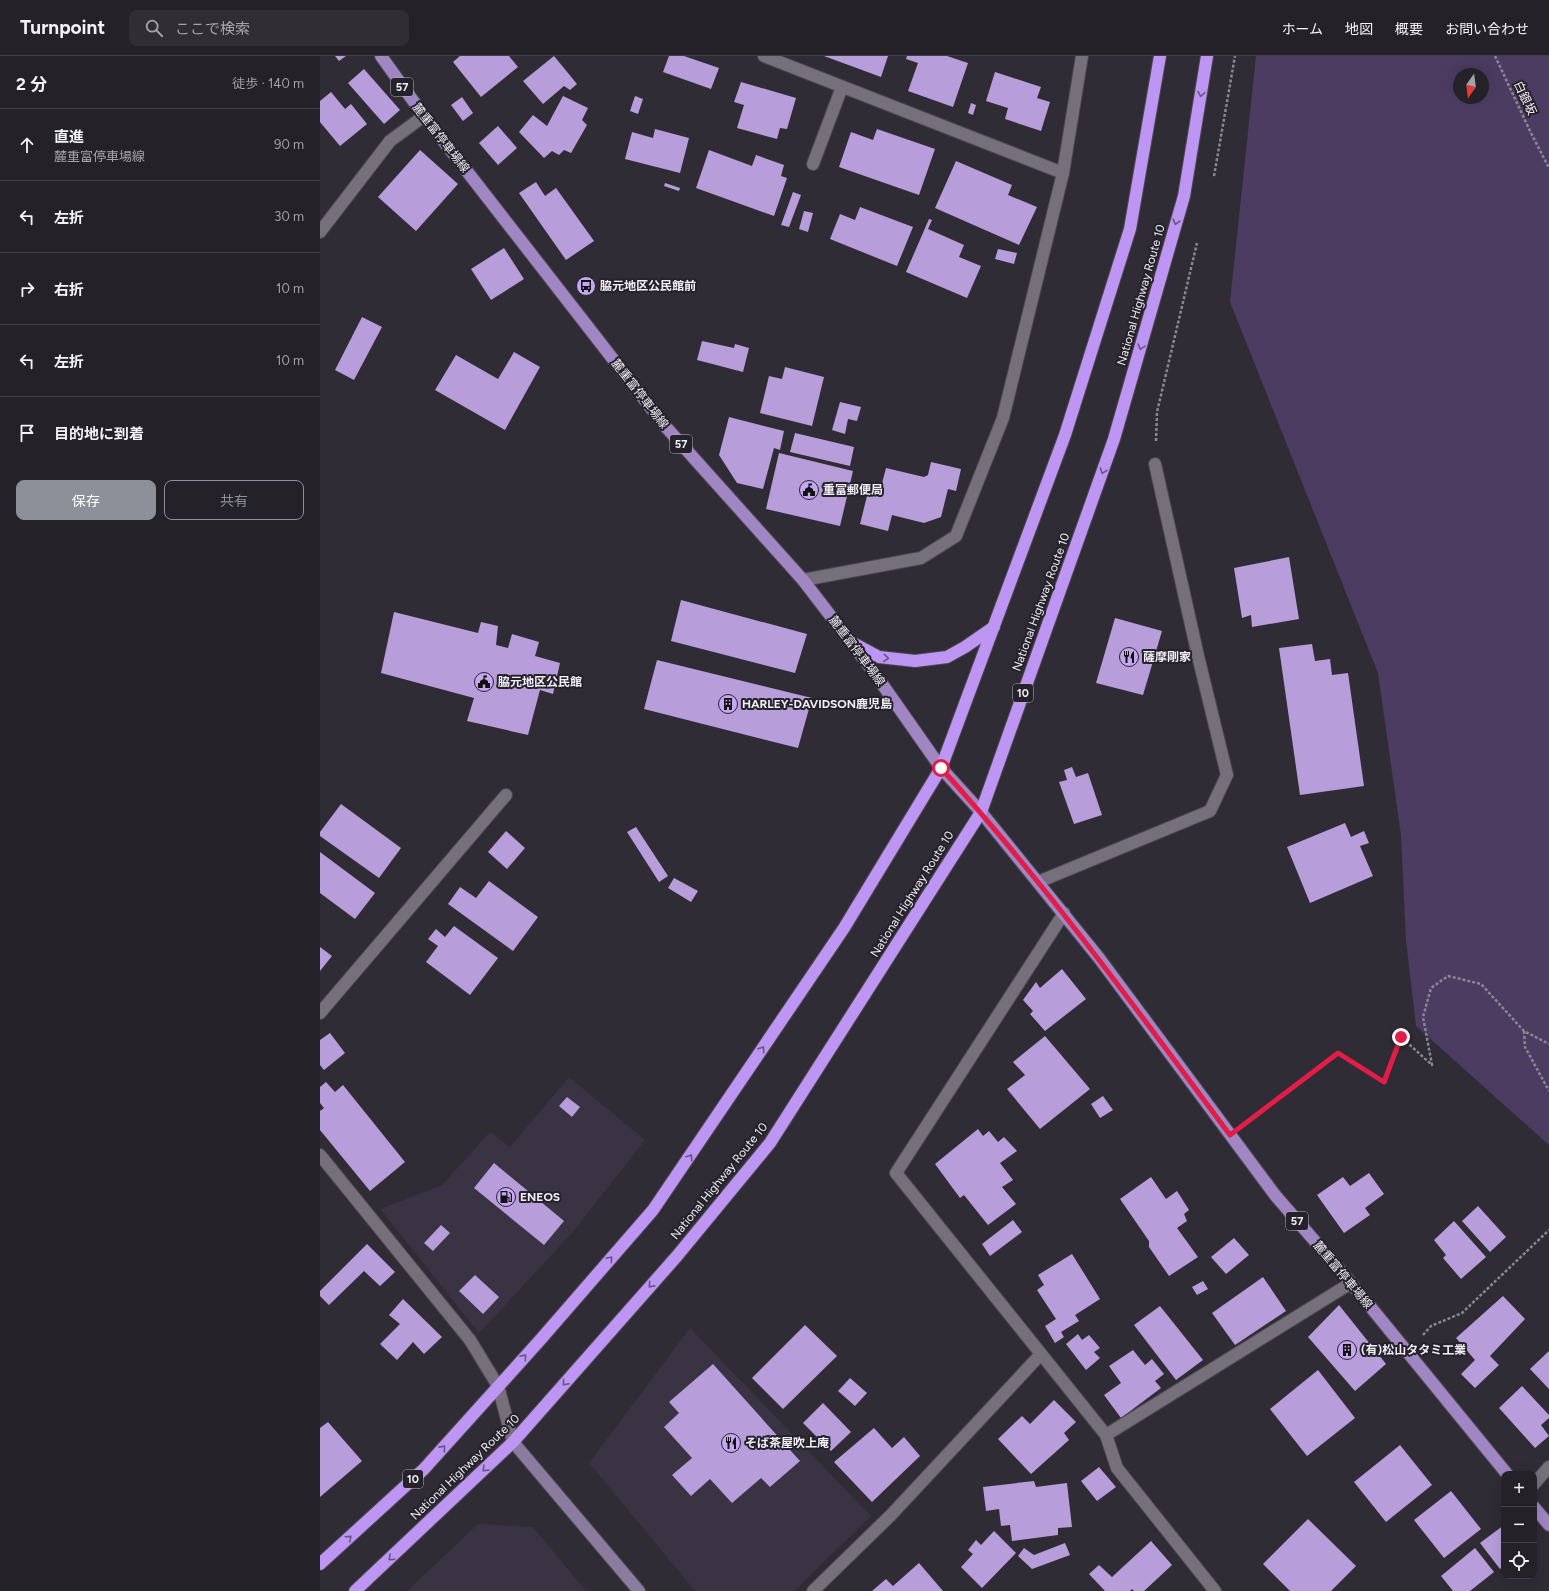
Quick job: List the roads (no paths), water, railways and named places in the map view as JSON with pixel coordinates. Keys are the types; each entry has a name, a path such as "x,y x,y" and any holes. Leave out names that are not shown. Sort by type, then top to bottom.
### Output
{"highway":[{"name":"10","path":"320,1564 424,1469 654,1210 844,928 941,768 1065,435 1130,229 1160,56"},
{"name":"National Highway Route 10","path":"355,1591 513,1442 677,1256 770,1143 981,812 1114,439 1184,196 1207,56"},
{"path":"851,642 879,657 915,661 947,657 965,647 994,627"}],"main road":[{"name":"麓重富停車場線","path":"381,56 424,116 665,426 803,580 873,671 941,768 981,812 1099,958 1274,1195 1351,1283 1505,1471"},
{"path":"1537,1511 1549,1525"}],"street":[{"path":"764,56 1064,172"},
{"path":"803,580 921,558 956,536 1003,418 1064,172 1082,56"},
{"path":"813,164 842,87"},
{"path":"320,232 390,141 424,116"},
{"path":"1038,882 1210,811 1228,775 1197,649 1155,464"},
{"path":"320,1013 506,795"},
{"path":"1064,913 896,1173 1106,1435 1117,1468 1215,1591"},
{"path":"320,1155 470,1340 498,1386 513,1442 639,1591"},
{"path":"1106,1435 1351,1283"},
{"path":"813,1591 891,1515 1041,1354"},
{"path":"1537,1481 1549,1468"}],"place":[{"name":"脇元地区公民館前","path":"586,286"},
{"name":"重富郵便局","path":"809,490"},
{"name":"薩摩剛家","path":"1129,657"},
{"name":"脇元地区公民館","path":"484,682"},
{"name":"HARLEY-DAVIDSON鹿児島","path":"728,704"},
{"name":"ENEOS","path":"506,1197"},
{"name":"(有)松山タタミ工業","path":"1347,1350"},
{"name":"そば茶屋吹上庵","path":"731,1443"}]}
